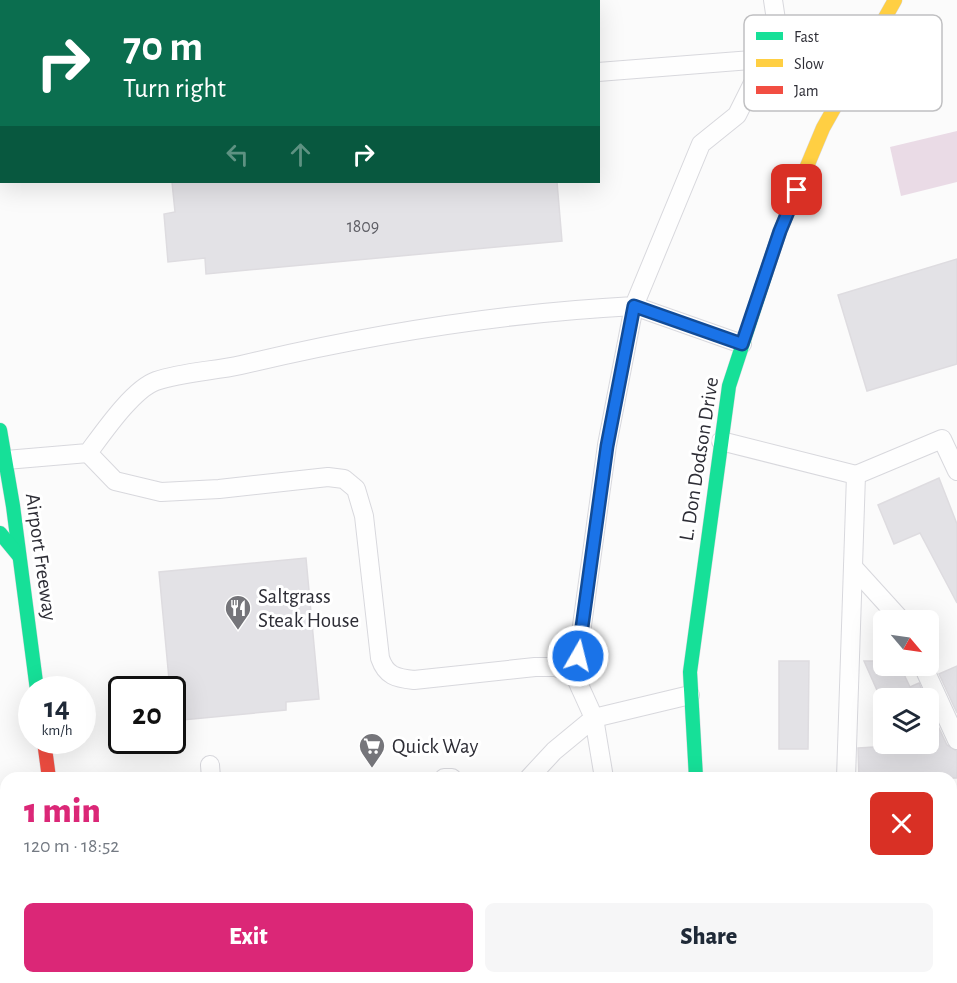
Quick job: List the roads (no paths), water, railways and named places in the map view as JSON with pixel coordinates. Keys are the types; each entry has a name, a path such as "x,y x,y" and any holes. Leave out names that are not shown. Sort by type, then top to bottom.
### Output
{"main road":[{"name":"L. Don Dodson Drive","path":"887,15 895,0"},
{"name":"L. Don Dodson Drive","path":"696,772 690,672 729,386 780,231 833,111"},
{"name":"Airport Freeway","path":"0,430 35,676"},
{"path":"0,533 19,556"},
{"path":"46,754 48,772"}],"lane":[{"path":"773,0 775,15"},
{"path":"600,72 744,61"},
{"path":"603,772 594,718 575,676 607,446 634,306 701,144 737,115 744,101"},
{"path":"6,460 88,453 118,412 155,381 224,369 329,344 565,309 634,306 742,344"},
{"path":"721,441 856,475 949,436 957,471"},
{"path":"88,453 115,481 161,492 219,489 328,477 344,478 356,489 364,516 380,658 384,670 395,678 414,680 535,667 556,667 575,676"},
{"path":"846,772 856,475"},
{"path":"853,567 892,610"},
{"path":"928,676 957,740"},
{"path":"535,772 554,751 594,718 690,695"}],"place":[{"name":"Saltgrass Steak House","path":"238,631"},
{"name":"Quick Way","path":"372,769"}]}
